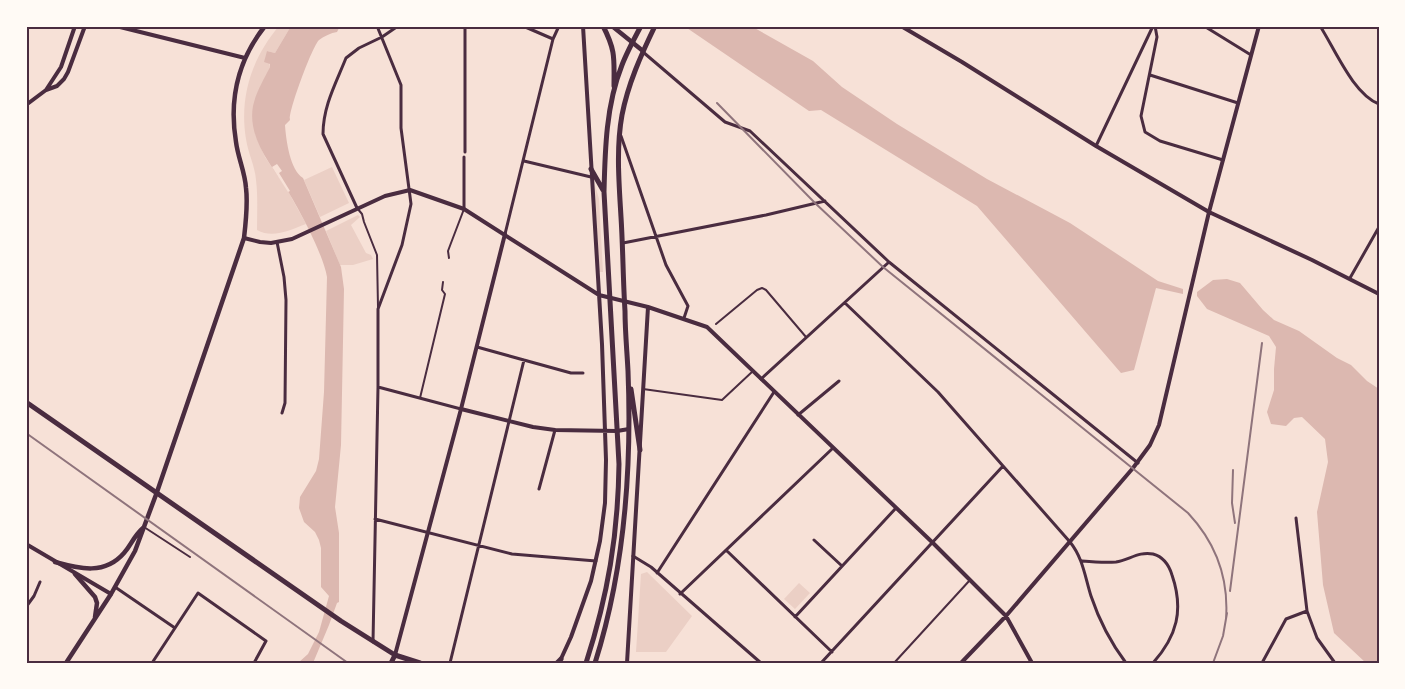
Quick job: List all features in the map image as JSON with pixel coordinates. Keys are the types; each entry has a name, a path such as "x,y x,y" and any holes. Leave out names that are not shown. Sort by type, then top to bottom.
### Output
{"main road":[{"path":"66,663 95,620 135,551 244,238 247,215 246,188 236,144 233,105 239,73 253,43 265,26"},
{"path":"603,26 612,44 615,57 614,92"},
{"path":"612,26 643,51"},
{"path":"586,663 594,639 611,569 618,488 604,192 608,121 622,66 640,26"},
{"path":"595,663 612,602 624,533 629,473 628,371 618,183 620,133 629,89 643,51 655,26"},
{"path":"591,169 604,192"},
{"path":"628,371 640,450"},
{"path":"26,402 373,642 395,655 420,663"},
{"path":"55,562 80,569 102,568 123,554 133,537 144,527"},
{"path":"74,574 95,597 97,603 95,620"},
{"path":"391,663 395,655"}],"street":[{"path":"46,90 61,67 75,26"},
{"path":"26,105 46,90 56,86 68,72 85,26"},
{"path":"116,26 246,58"},
{"path":"373,642 378,309 407,225 411,204 401,128 401,85 377,26"},
{"path":"357,208 323,134 326,105 346,58 359,48 382,37 398,26"},
{"path":"464,152 466,26"},
{"path":"523,26 553,39"},
{"path":"395,655 462,409 553,39 559,26"},
{"path":"559,662 587,594 596,561 605,503 606,460 599,295 583,26"},
{"path":"902,26 1096,146 1210,212 1350,278 1379,294"},
{"path":"1096,146 1154,26"},
{"path":"1154,26 1157,37 1142,109 1142,126 1149,136 1160,141 1224,160"},
{"path":"1204,26 1251,55"},
{"path":"962,663 1006,616 1070,542 1138,462 1150,445 1159,425 1210,212 1259,26"},
{"path":"1320,26 1355,83 1370,101 1379,104"},
{"path":"643,51 725,122 750,131 889,262 1138,462"},
{"path":"1150,75 1239,103"},
{"path":"620,133 625,153 666,265 686,299 688,306 684,318"},
{"path":"464,157 464,209"},
{"path":"524,161 591,177"},
{"path":"244,238 260,242 277,242 292,239 385,196 410,190 464,209 599,295 648,307 707,327 933,543 1006,616 1032,663"},
{"path":"622,243 766,215 825,201"},
{"path":"1350,278 1379,227"},
{"path":"277,242 286,300 285,403 282,413"},
{"path":"761,379 889,262"},
{"path":"845,303 938,392 1070,542 1082,561 1095,607 1115,647 1126,663"},
{"path":"627,663 648,307"},
{"path":"477,347 571,373 583,373"},
{"path":"450,663 524,360"},
{"path":"798,415 839,382"},
{"path":"378,387 533,427 555,430 616,431 629,429"},
{"path":"657,573 774,392"},
{"path":"539,489 555,430"},
{"path":"680,594 833,448"},
{"path":"821,663 1003,466"},
{"path":"795,616 896,508"},
{"path":"1296,518 1307,611 1317,638 1335,663"},
{"path":"375,519 522,556 596,561"},
{"path":"814,540 842,566"},
{"path":"26,544 74,574 111,594"},
{"path":"726,550 832,652"},
{"path":"1082,561 1118,562 1144,553 1159,556 1168,565 1177,588 1177,619 1170,639 1153,663"},
{"path":"633,556 657,573 761,663"},
{"path":"26,607 34,596 40,582"},
{"path":"115,587 175,628"},
{"path":"152,663 198,593 266,641 254,663"},
{"path":"1262,663 1286,619 1307,611"}],"lane":[{"path":"357,208 362,214 377,255 378,309"},
{"path":"449,258 448,251 464,209"},
{"path":"420,398 445,294 442,290 443,282"},
{"path":"716,324 757,290 762,288 766,290 806,338"},
{"path":"643,389 722,400 753,371"},
{"path":"144,527 190,557"},
{"path":"894,663 970,580"}],"shaded area":[{"path":"279,26 291,26 275,53 267,51 270,67 258,92 253,116 254,127 265,157 289,193 306,224 282,233 269,234 257,230 256,180 246,139 244,108 246,93 255,65 261,51"},
{"path":"291,26 344,26 339,28 337,32 319,40 316,45 296,93 290,120 285,125 292,162 303,178 341,267 344,289 341,445 335,507 339,533 339,602 313,663 298,663 308,654 319,632 329,596 321,587 321,548 319,540 315,532 304,522 299,508 300,497 316,471 319,459 324,392 327,277 321,257 305,222 263,152 254,130 252,118 256,96 270,67 270,64 264,62 267,51 275,53"},
{"path":"684,26 751,26 813,61 842,87 897,124 987,179 1070,223 1158,281 1183,289 1183,294 1156,288 1134,370 1121,373 977,206 821,110 809,111"},
{"path":"332,167 349,203 320,217 304,180"},
{"path":"595,185 599,199 603,272 599,272"},
{"path":"358,215 360,217 351,225 366,253 371,255 373,259 353,265 340,265 326,231"},
{"path":"1227,279 1240,283 1274,320 1299,331 1337,358 1351,365 1367,381 1379,389 1379,663 1366,663 1334,633 1323,585 1317,512 1328,462 1325,439 1302,417 1294,418 1286,426 1271,424 1267,412 1274,390 1276,347 1269,336 1207,309 1197,296 1197,292 1213,280"},
{"path":"647,572 692,616 666,652 636,652 641,574"},
{"path":"799,583 810,593 795,609 784,599"}],"pier":[{"path":"277,164 282,171 279,173 290,191 288,192 272,167"}],"railway":[{"path":"717,103 815,203 883,267 1188,513 1206,536 1219,562 1225,589 1226,619"},
{"path":"1230,591 1262,343"},
{"path":"26,433 348,663"},
{"path":"1233,470 1232,503 1235,523"},
{"path":"1213,663 1223,636 1227,613"}]}
